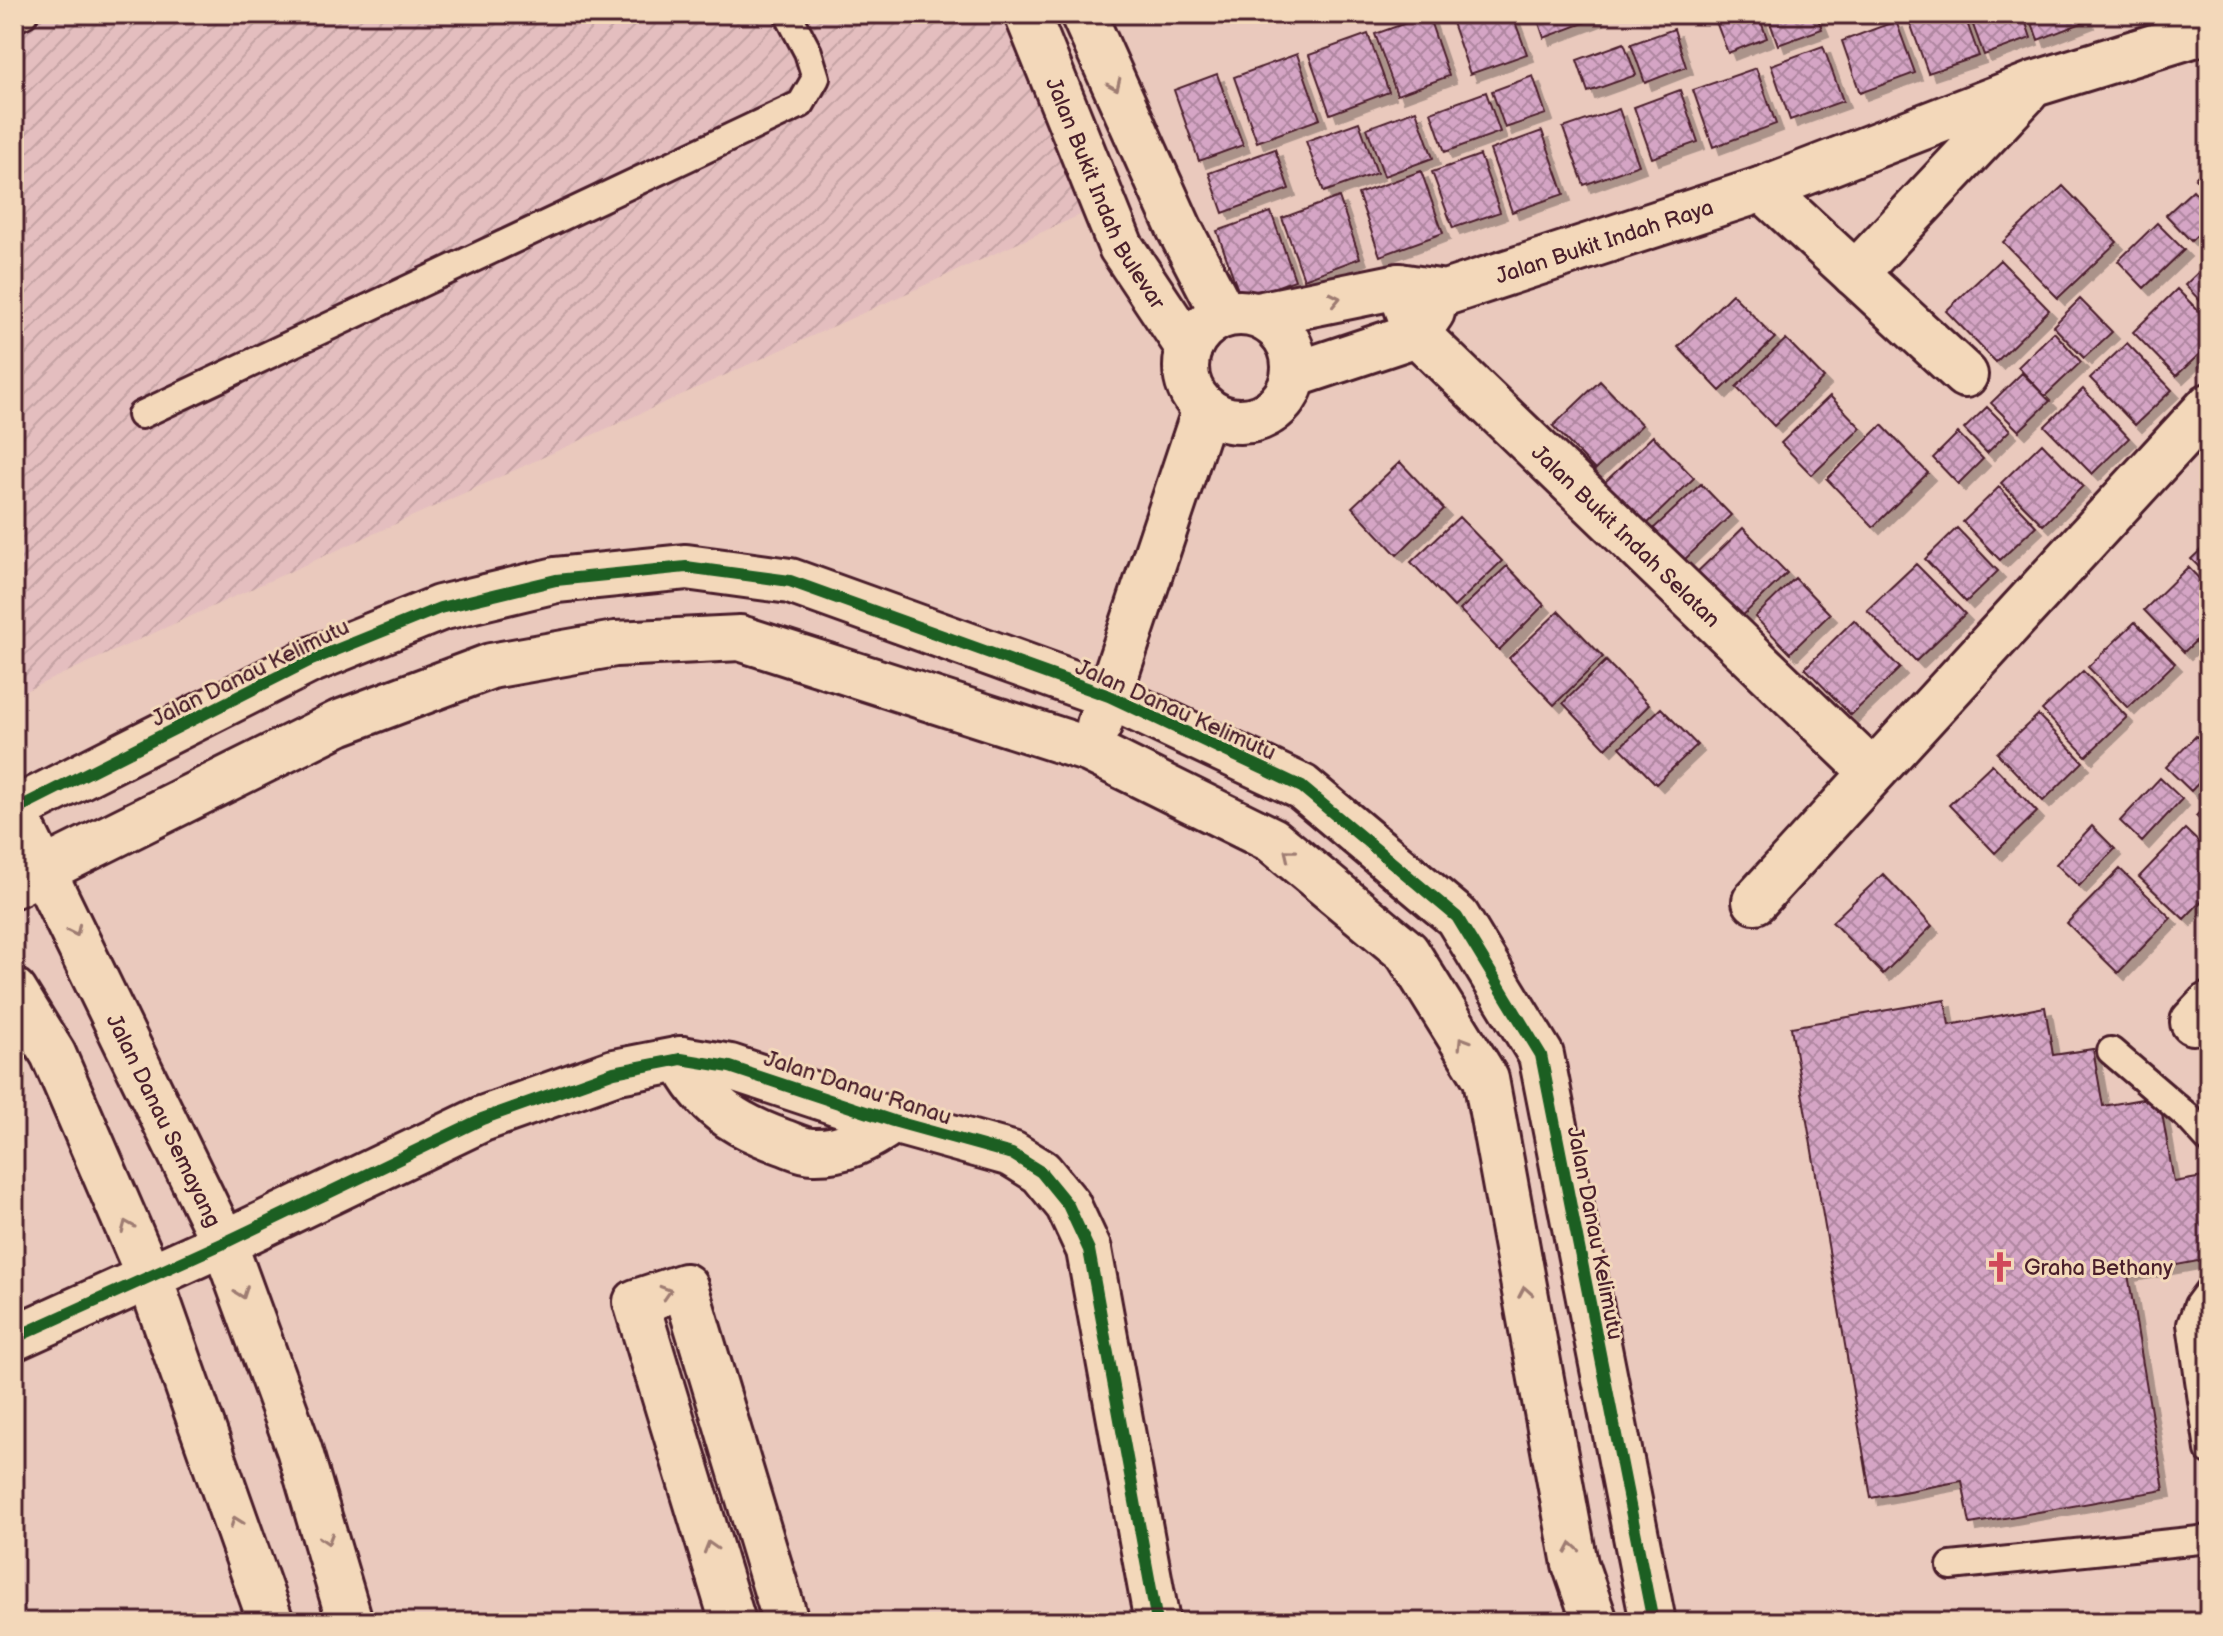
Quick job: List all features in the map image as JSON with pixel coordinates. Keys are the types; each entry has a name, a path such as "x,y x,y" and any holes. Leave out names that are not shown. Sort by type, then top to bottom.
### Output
{"street":[{"name":"Jalan Bukit Indah Bulevar","path":"1189,349 1121,247 1030,23 1087,15 1179,228 1241,315"},
{"name":"Jalan Bukit Indah Raya","path":"1241,315 1399,286 1445,293 1763,189 2034,84 2209,30"},
{"name":"Jalan Bukit Indah Raya","path":"1855,274 2034,84"},
{"path":"1763,189 1965,375"},
{"name":"Jalan Bukit Indah Selatan","path":"1399,286 1417,334 1872,772"},
{"path":"1294,375 1417,334 1445,293"},
{"path":"1241,315 1287,338 1294,357 1294,375 1288,393 1276,408 1259,418 1241,421 1222,418 1205,409 1188,381 1189,349 1198,334 1241,315"},
{"path":"1755,901 2209,406"},
{"path":"1090,750 1205,409"},
{"name":"Jalan Danau Kelimutu","path":"14,811 309,661 440,608 571,579 686,567 790,581 1109,696 1302,787 1457,917 1541,1055 1653,1622"},
{"path":"29,878 339,723 491,666 615,644 740,638 1090,750 1272,840 1395,942 1407,952 1486,1079 1575,1564 1595,1622"},
{"name":"Jalan Danau Semayang","path":"14,811 29,878 224,1243 299,1449 350,1622"},
{"path":"14,991 53,1054 149,1276 271,1622"},
{"name":"Jalan Danau Ranau","path":"149,1276 482,1119 614,1072 681,1059 695,1087 725,1113 749,1130 810,1151 840,1148 869,1138 893,1121 1012,1154 1041,1172 1068,1205 1089,1250 1157,1622"},
{"path":"14,1338 149,1276"},
{"path":"733,1622 636,1302 685,1286 786,1622"}],"lane":[{"path":"14,19 24,14"},
{"path":"141,415 801,104 816,78 808,52 788,14"},
{"path":"2111,1051 2188,1117 2209,1140"},
{"path":"2209,1290 2198,1305 2191,1324 2209,1450"},
{"path":"1951,1566 2209,1539"}],"shaded area":[{"path":"14,14 999,14 1089,211 14,696"}],"building":[{"path":"1449,14 1512,14 1527,54 1470,74"},
{"path":"1536,14 1595,14 1597,18 1544,38"},
{"path":"1730,14 1758,14 1767,38 1728,53 1715,19"},
{"path":"1767,14 1816,14 1822,29 1778,45"},
{"path":"1915,14 1964,14 1979,56 1928,73 1908,17"},
{"path":"1969,14 2023,14 2031,38 1984,55"},
{"path":"2029,14 2084,14 2087,21 2038,40"},
{"path":"1428,15 1449,76 1397,95 1375,34"},
{"path":"1896,21 1915,73 1860,93 1842,41"},
{"path":"1674,29 1686,67 1645,83 1631,44"},
{"path":"1368,34 1389,92 1330,114 1309,55"},
{"path":"1624,43 1636,75 1588,92 1577,60"},
{"path":"1823,46 1843,101 1790,120 1771,65"},
{"path":"1297,54 1320,119 1257,142 1234,77"},
{"path":"1756,68 1776,124 1713,147 1693,90"},
{"path":"1217,74 1243,145 1199,161 1174,90"},
{"path":"1533,76 1546,114 1505,128 1492,91"},
{"path":"1680,90 1698,142 1652,158 1634,107"},
{"path":"1486,92 1500,132 1445,152 1431,112"},
{"path":"1619,109 1639,165 1584,185 1563,128"},
{"path":"1416,110 1433,158 1384,176 1367,128"},
{"path":"1359,122 1377,173 1324,192 1306,141"},
{"path":"1542,131 1564,194 1512,212 1490,150"},
{"path":"1275,149 1289,189 1223,213 1209,173"},
{"path":"1480,155 1500,212 1453,228 1432,172"},
{"path":"2209,165 2209,192 2195,178"},
{"path":"1421,171 1443,233 1380,256 1358,194"},
{"path":"2063,186 2117,242 2058,298 2003,242"},
{"path":"2193,190 2209,207 2209,224 2191,241 2166,215"},
{"path":"1339,197 1360,258 1304,279 1282,218"},
{"path":"1271,212 1295,280 1241,299 1217,231"},
{"path":"2157,223 2184,250 2144,288 2118,261"},
{"path":"2000,260 2049,310 1996,362 1946,311"},
{"path":"2209,262 2209,310 2185,285"},
{"path":"2177,289 2209,322 2209,345 2176,376 2133,332"},
{"path":"1732,294 1775,338 1720,391 1678,347"},
{"path":"2080,299 2112,332 2084,358 2053,326"},
{"path":"2054,332 2081,362 2045,396 2018,367"},
{"path":"1786,339 1824,378 1774,426 1736,387"},
{"path":"2127,343 2172,390 2135,425 2090,378"},
{"path":"2022,373 2050,401 2019,431 1991,403"},
{"path":"1600,381 1642,425 1595,470 1553,426"},
{"path":"2083,389 2129,438 2092,474 2045,426"},
{"path":"1830,396 1861,428 1812,475 1781,443"},
{"path":"1987,407 2010,430 1987,453 1964,429"},
{"path":"1882,425 1928,473 1873,527 1827,479"},
{"path":"1958,433 1983,459 1958,484 1933,458"},
{"path":"1653,436 1694,478 1645,526 1604,483"},
{"path":"2042,443 2083,486 2043,525 2001,483"},
{"path":"1400,462 1444,509 1397,555 1352,507"},
{"path":"1701,484 1731,515 1683,561 1652,530"},
{"path":"1999,487 2036,526 2000,560 1963,522"},
{"path":"1459,517 1502,561 1454,607 1411,562"},
{"path":"1743,528 1787,573 1737,621 1694,575"},
{"path":"1957,528 1998,571 1966,602 1925,559"},
{"path":"2209,542 2209,577 2191,559"},
{"path":"1916,564 1965,614 1916,661 1867,610"},
{"path":"1507,566 1544,605 1499,650 1460,610"},
{"path":"2188,567 2209,589 2209,628 2184,652 2144,610"},
{"path":"1795,578 1830,614 1790,653 1755,617"},
{"path":"1559,611 1603,657 1554,705 1509,658"},
{"path":"1854,620 1900,668 1851,715 1805,668"},
{"path":"2135,622 2175,663 2128,708 2088,667"},
{"path":"1606,661 1649,705 1606,748 1563,703"},
{"path":"2083,671 2127,717 2086,756 2042,710"},
{"path":"1661,708 1697,745 1656,784 1620,747"},
{"path":"2038,715 2083,762 2043,801 1997,753"},
{"path":"2196,736 2209,748 2209,772 2191,791 2166,767"},
{"path":"1992,764 2037,812 1995,853 1949,805"},
{"path":"2160,778 2182,799 2142,842 2120,821"},
{"path":"2209,802 2209,828 2196,816"},
{"path":"2092,826 2115,849 2079,886 2056,864"},
{"path":"2185,829 2209,852 2209,893 2184,919 2139,877"},
{"path":"2120,869 2171,918 2118,973 2067,923"},
{"path":"1883,874 1932,926 1883,974 1832,922"},
{"name":"Graha Bethany","path":"1945,1000 1949,1025 2045,1007 2053,1055 2093,1049 2103,1106 2159,1096 2174,1182 2209,1176 2209,1259 2128,1274 2164,1490 1970,1524 1962,1481 1871,1498 1791,1027"}],"cycle path":[{"path":"14,810 309,661 440,608 556,580 686,567 790,581 1109,696 1302,787 1457,917 1541,1055 1653,1622"},
{"path":"14,1338 224,1243 482,1119 614,1072 681,1059 730,1067 893,1121 1012,1154 1041,1172 1068,1205 1089,1250 1157,1622"}],"place":[{"name":"Graha Bethany","path":"2000,1267"}]}
